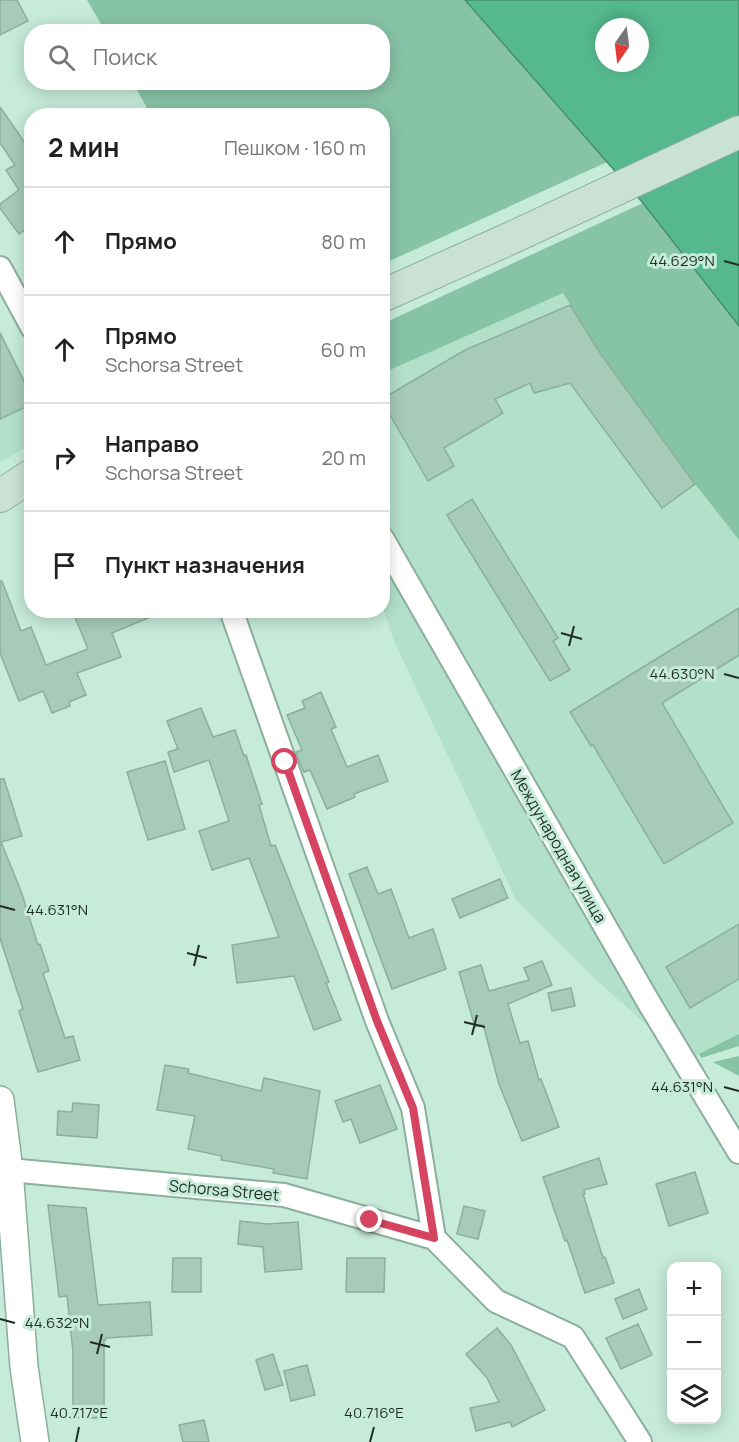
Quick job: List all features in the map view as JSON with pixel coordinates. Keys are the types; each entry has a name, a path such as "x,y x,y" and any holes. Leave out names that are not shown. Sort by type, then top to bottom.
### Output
{"main road":[{"path":"390,292 739,132"},
{"path":"0,496 24,480"}],"street":[{"path":"0,268 24,312"},
{"name":"Международная улица","path":"390,552 649,1004 739,1152"},
{"path":"234,618 377,1021 413,1108 434,1238"},
{"path":"0,1103 9,1170 24,1366 35,1442"},
{"name":"Schorsa Street","path":"9,1170 285,1195 434,1238 496,1301 573,1337 640,1442"}],"shaded area":[{"path":"87,0 465,0 607,162 390,261 390,108 147,108 137,90 390,90 390,24 101,24"},
{"path":"465,0 739,0 739,326 643,203"},
{"path":"643,203 739,326 739,540 695,484 600,353 563,293 390,370 390,320"},
{"path":"563,293 695,484 739,540 739,1034 680,1064 667,1043 593,977 516,900 394,641 386,618 390,618 390,369"},
{"path":"0,330 24,378 24,448 0,463"},
{"path":"739,1034 739,1046 701,1058 699,1054"},
{"path":"739,1056 739,1076 713,1062"}],"building":[{"path":"0,0 17,0 28,21 0,35"},
{"path":"0,107 24,142 24,231 19,234 0,208 0,204 19,190 6,170 15,165 0,143"},
{"path":"570,305 600,353 695,484 662,508 570,383 534,393 530,383 495,399 503,413 444,448 454,466 428,481 390,415 390,394 465,350"},
{"path":"0,333 24,381 24,408 0,419"},
{"path":"472,499 558,638 553,641 570,670 550,681 447,515"},
{"path":"0,581 2,581 21,631 31,627 46,665 88,649 75,618 148,618 112,633 121,657 77,673 86,695 69,702 70,706 52,713 43,691 19,701 0,653"},
{"path":"739,608 739,655 662,703 733,823 664,864 593,745 591,746 570,712"},
{"path":"321,692 336,727 331,729 347,767 378,755 388,781 354,794 355,797 327,809 310,770 304,772 298,758 296,752 302,750 287,715 305,708 302,701"},
{"path":"201,708 213,737 235,730 262,804 259,805 271,846 275,845 329,982 326,983 341,1020 314,1030 294,976 237,983 232,945 279,937 249,858 212,870 199,831 229,821 209,760 174,772 168,752 178,749 167,721"},
{"path":"165,761 185,829 148,840 127,772"},
{"path":"0,779 4,779 22,836 1,842 49,971 43,973 65,1038 73,1036 80,1060 38,1072 19,1011 23,1009 0,938"},
{"path":"367,867 378,894 391,889 409,938 433,929 446,969 392,989 349,874"},
{"path":"500,879 508,898 460,918 452,899"},
{"path":"739,924 739,979 690,1008 666,967"},
{"path":"542,961 552,985 508,1004 520,1043 528,1041 539,1080 541,1079 559,1127 522,1141 499,1084 483,1024 475,1027 459,972 481,965 489,991 529,980 524,968"},
{"path":"571,988 575,1006 552,1011 548,993"},
{"path":"165,1065 189,1069 188,1073 261,1091 264,1078 320,1091 307,1179 273,1173 274,1169 221,1160 222,1156 188,1149 195,1116 157,1110"},
{"path":"380,1085 397,1129 360,1143 351,1119 343,1122 335,1101"},
{"path":"73,1103 99,1105 97,1138 57,1135 58,1111 72,1112"},
{"path":"599,1158 607,1184 584,1190 585,1194 583,1194 603,1258 605,1257 614,1283 585,1293 543,1177"},
{"path":"695,1172 708,1213 669,1226 656,1184"},
{"path":"48,1205 86,1208 98,1305 150,1302 152,1335 104,1340 104,1418 73,1418 73,1352 67,1296 59,1297"},
{"path":"464,1206 485,1211 478,1239 457,1234"},
{"path":"240,1221 266,1224 298,1222 302,1269 265,1272 263,1247 238,1244"},
{"path":"173,1258 201,1258 201,1292 172,1292"},
{"path":"347,1258 385,1258 384,1292 346,1292"},
{"path":"639,1289 647,1309 623,1319 615,1299"},
{"path":"638,1324 652,1355 621,1369 606,1338"},
{"path":"497,1328 511,1345 545,1410 512,1427 510,1422 476,1431 470,1408 499,1402 487,1378 466,1354"},
{"path":"273,1354 283,1385 265,1390 256,1360"},
{"path":"307,1365 315,1395 291,1401 284,1371"},
{"path":"204,1420 209,1442 183,1442 179,1425"}],"route":[{"path":"285,762 377,1021 413,1108 434,1238 370,1220"}]}
